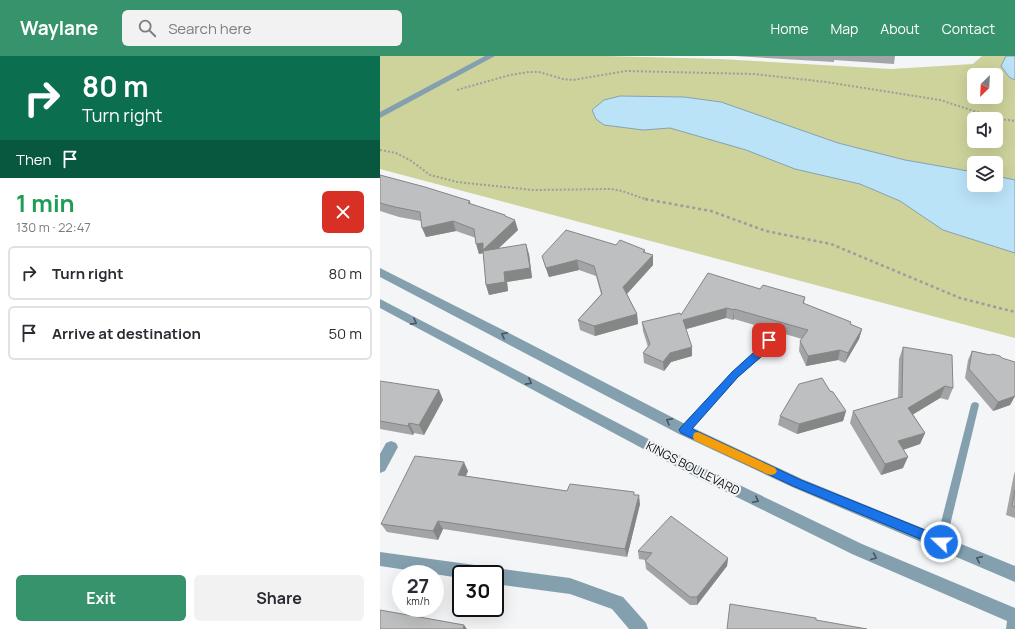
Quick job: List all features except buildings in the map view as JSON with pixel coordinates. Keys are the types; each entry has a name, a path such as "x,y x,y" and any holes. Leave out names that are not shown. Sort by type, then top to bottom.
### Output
{"street":[{"path":"380,115 491,56"},
{"path":"380,272 684,430 797,483 1015,574"},
{"name":"KINGS BOULEVARD","path":"380,303 699,472 857,549 1015,616"},
{"path":"380,467 391,448"},
{"path":"380,560 452,570"},
{"path":"504,577 570,586 617,603 640,629"},
{"path":"1014,629 1015,616"}],"lane":[{"path":"684,430 735,374 758,355 769,340"},
{"path":"941,542 975,405"}],"path":[{"path":"451,92 510,75 529,72 539,72 563,79 573,80 626,71 754,74 826,82 940,100 999,119 1015,121"},
{"path":"380,150 396,153 410,160 430,175 457,182 533,190 611,189 622,191 651,201 711,211 743,224 766,231 831,244 960,298 1015,312"}],"green space":[{"path":"380,56 606,56 720,59 891,69 973,64 982,56 1015,56 1015,338 380,169"}],"water":[{"path":"1006,56 1015,56 1015,80 1009,77 1001,66"},
{"path":"620,96 684,97 721,102 838,143 905,160 967,171 967,192 1003,192 1003,177 1015,180 1015,253 943,230 900,201 860,184 795,169 746,150 670,128 643,130 604,125 596,119 592,110 604,100"}],"slow traffic":[{"path":"698,437 771,471"}],"route":[{"path":"769,340 758,355 735,374 684,430 797,483 898,526 941,542"}]}
